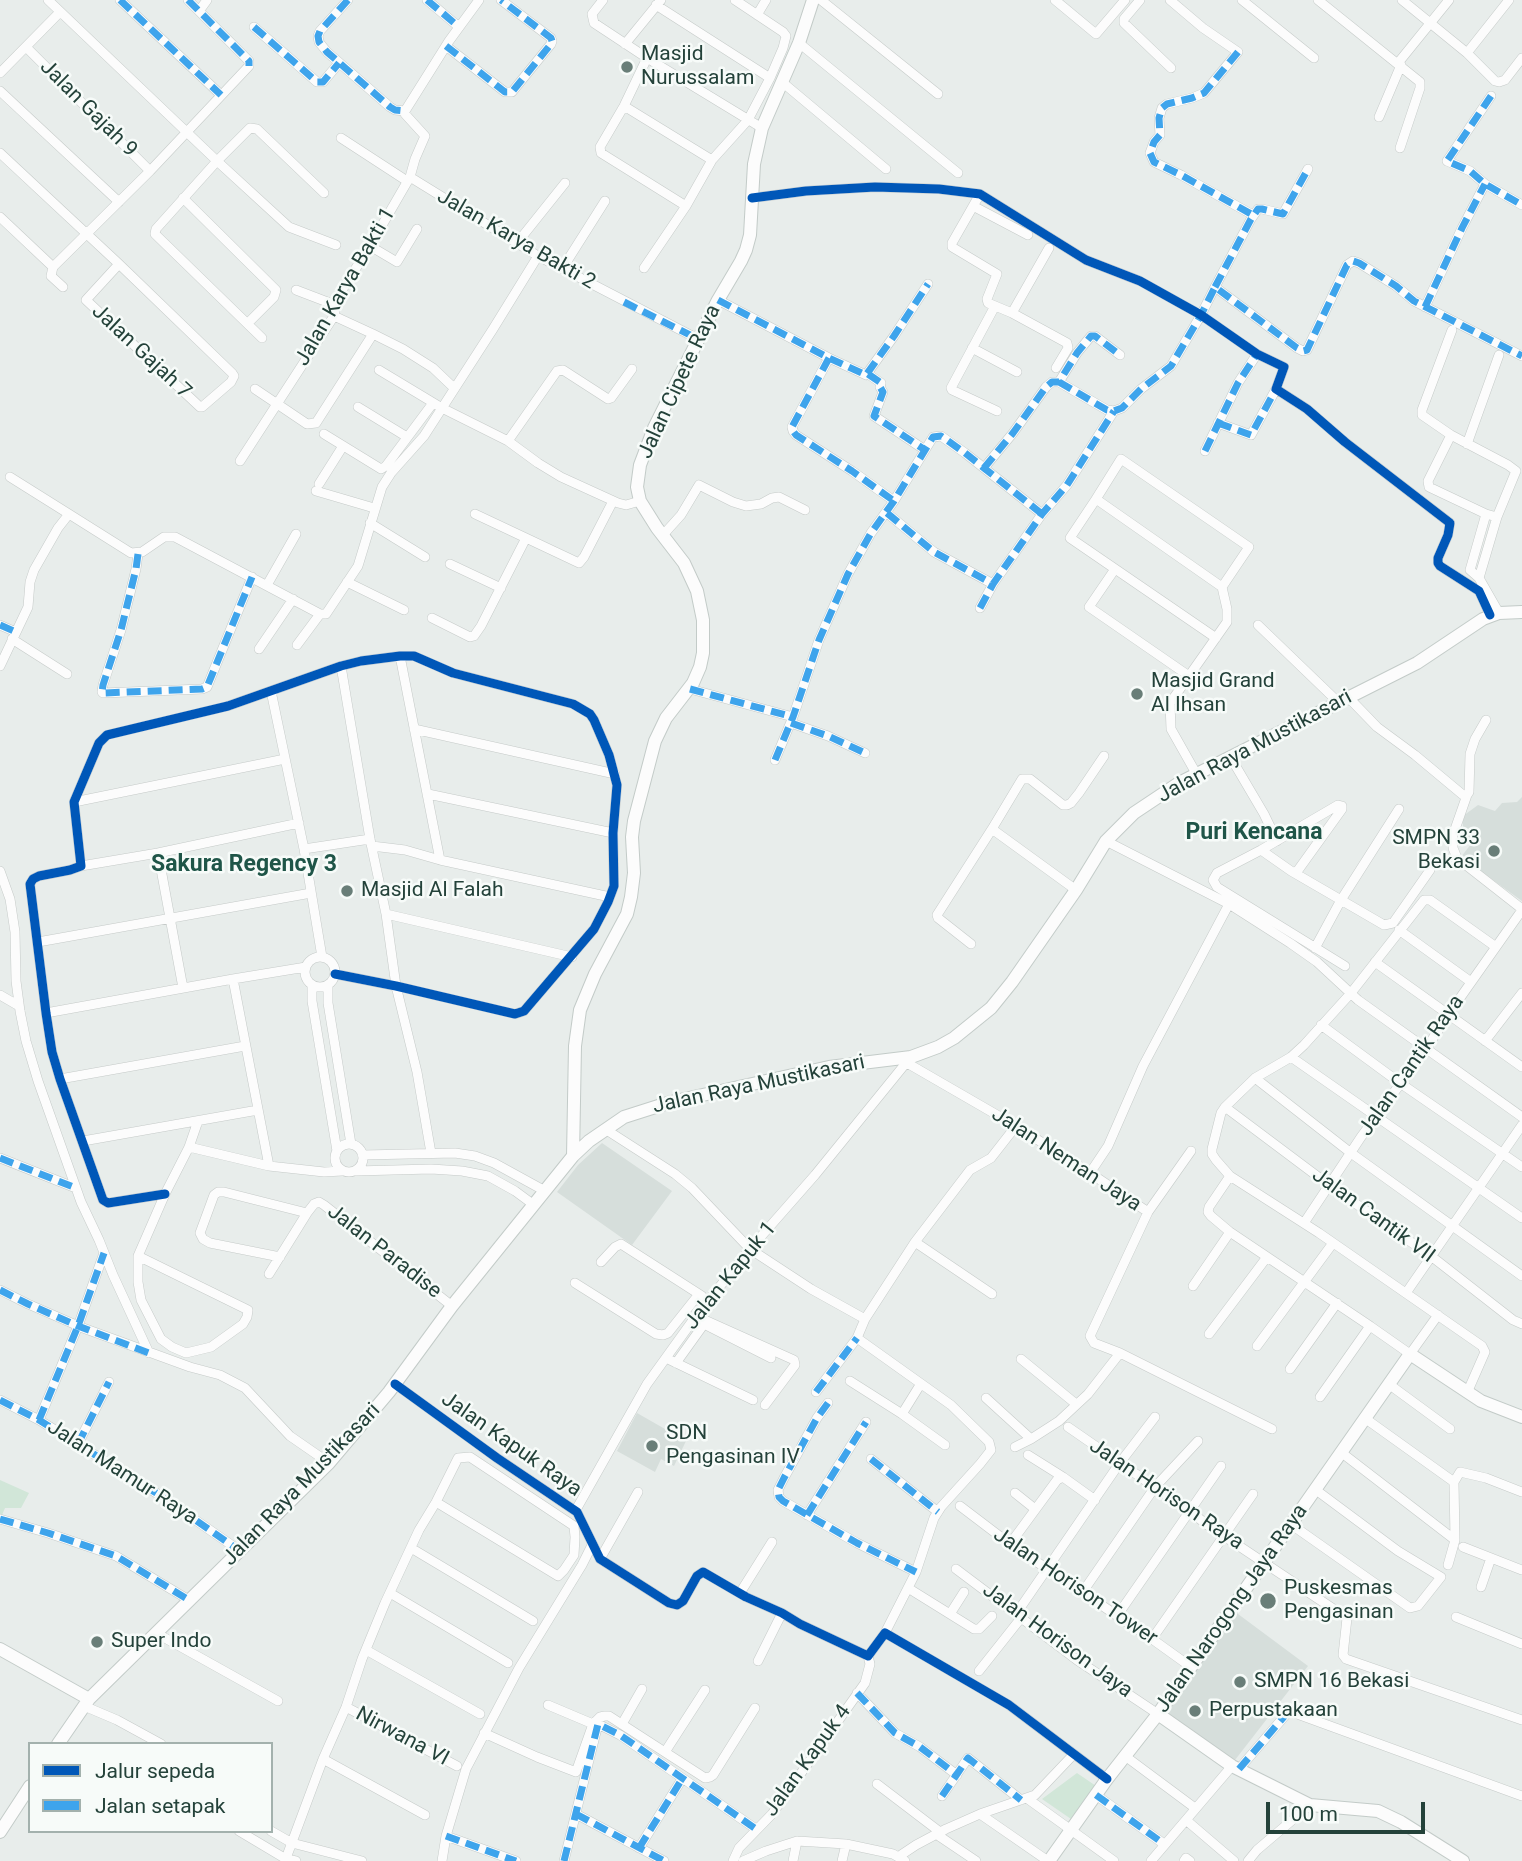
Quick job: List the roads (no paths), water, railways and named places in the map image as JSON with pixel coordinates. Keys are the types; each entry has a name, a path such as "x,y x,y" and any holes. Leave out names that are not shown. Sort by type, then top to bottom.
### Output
{"main road":[{"name":"Jalan Cipete Raya","path":"640,501 637,486 643,454 748,243 754,164 762,128 776,80 799,43 813,0"},
{"path":"573,1156 575,1046 580,1010 629,905 634,884 634,821 654,741 666,718 690,689 702,660 703,620 690,572 645,512 640,501"},
{"name":"Jalan Raya Mustikasari","path":"59,1742 86,1703 329,1463 395,1384 452,1306 573,1156 589,1141 624,1117 671,1102 829,1067 909,1060 954,1038 990,1008 1012,982 1107,841 1134,813 1179,783 1417,663 1461,632 1495,614 1522,612"},
{"path":"1410,1354 1481,1401 1522,1417"},
{"name":"Jalan Narogong Jaya Raya","path":"1051,1860 1071,1829 1158,1714 1410,1354"},
{"path":"0,1649 86,1703"},
{"path":"1158,1714 1235,1767 1310,1805 1378,1811 1401,1822 1463,1861"},
{"path":"0,1832 28,1789"}],"street":[{"path":"120,0 221,95"},
{"path":"63,287 51,276 53,267 120,202 249,66 249,61 188,0"},
{"path":"200,11 207,0"},
{"path":"348,0 320,31 319,42 392,109 405,111 479,0"},
{"path":"427,0 459,27"},
{"path":"446,46 505,92 512,92 552,41 501,0"},
{"path":"603,0 592,14 592,21 762,128"},
{"path":"644,268 686,206 712,160 748,120 776,80 786,36 735,0"},
{"path":"757,15 766,0"},
{"path":"821,0 938,94"},
{"path":"1055,0 1096,34 1131,1"},
{"path":"1170,0 1203,28 1238,52 1203,93 1162,108 1159,118 1160,135 1150,153 1154,162 1253,215"},
{"path":"1242,0 1314,58"},
{"path":"1318,0 1421,84 1400,148"},
{"path":"1402,0 1467,53 1495,81 1505,80 1522,58"},
{"path":"1379,117 1399,64 1450,0"},
{"path":"1467,53 1509,0"},
{"path":"51,1 289,227 336,245"},
{"path":"1131,1 1124,23 1171,68"},
{"path":"625,44 659,3 776,80 886,169"},
{"path":"0,74 60,12"},
{"path":"254,27 320,83 339,63"},
{"path":"799,43 958,173"},
{"name":"Jalan Gajah 9","path":"26,47 150,171"},
{"path":"647,58 600,147 601,153 686,206"},
{"path":"0,91 120,202"},
{"path":"1491,96 1447,161 1471,171 1485,184 1522,205"},
{"path":"624,106 712,160"},
{"name":"Jalan Karya Bakti 1","path":"240,461 335,312 342,290 408,179 425,136 405,111"},
{"path":"262,338 155,234 156,229 248,129 255,128 324,193"},
{"name":"Jalan Karya Bakti 2","path":"341,138 538,256 698,340"},
{"path":"0,153 119,264"},
{"path":"980,608 993,584 1042,514 1067,485 1114,411 1122,408 1171,366 1253,215 1259,208 1283,214 1308,169"},
{"path":"517,243 565,183"},
{"path":"1425,307 1485,184"},
{"path":"752,198 806,191 875,187 939,188 980,194 1086,260 1140,281 1201,315 1257,354 1284,367 1276,389 1251,435 1218,423"},
{"path":"980,194 952,247 997,274 987,301 1067,343 1068,348 1056,368"},
{"path":"183,198 276,290 274,297 248,323"},
{"path":"562,269 605,201"},
{"path":"974,206 1028,235"},
{"path":"0,218 53,267"},
{"path":"370,246 397,262 417,229"},
{"path":"1012,313 1049,248"},
{"path":"324,434 381,469 386,466 407,438 454,388 538,256"},
{"path":"1215,287 1303,351 1309,348 1347,265 1350,262 1359,263 1425,307 1522,356"},
{"name":"Jalan Gajah 7","path":"119,264 233,375 231,382 202,407 86,300 119,264"},
{"path":"868,374 928,284"},
{"path":"296,290 330,303 335,312 433,368 454,388"},
{"path":"718,300 829,358 862,374 868,374 881,383 883,392 874,416 925,450"},
{"path":"995,306 951,389 997,411"},
{"path":"1452,330 1422,412 1423,417 1516,470 1497,517 1479,578"},
{"path":"255,389 307,424 316,423 373,334"},
{"path":"1059,382 1091,336 1096,336 1120,355"},
{"path":"972,348 1017,372"},
{"path":"1205,451 1238,383 1257,354"},
{"path":"1467,444 1499,355"},
{"path":"829,358 792,427 793,431 894,501"},
{"path":"508,441 558,371 563,370 608,399 632,369"},
{"path":"379,370 437,405 508,441 561,477 626,505 640,501"},
{"path":"984,468 1052,382 1059,382 1114,411"},
{"path":"1276,389 1307,409 1345,442 1450,523 1438,563 1479,591 1495,614"},
{"path":"10,477 131,553 138,554 164,537 175,537 320,614 327,613 358,566 374,508 386,480 424,436 437,405"},
{"path":"358,407 407,438"},
{"path":"1451,435 1428,486 1497,517"},
{"path":"775,760 792,720 819,640 848,574 933,437 941,436 1042,514"},
{"path":"343,446 318,488 374,508"},
{"path":"1216,638 1070,538 1121,458 1249,547 1222,587"},
{"path":"663,535 681,515 699,485 746,506 779,497 805,510"},
{"path":"1096,499 1222,587 1227,622 1170,703 1171,729 1197,775"},
{"path":"475,514 579,563 612,500"},
{"path":"0,666 28,607 34,570 69,513"},
{"path":"887,513 934,552 993,584"},
{"path":"1486,514 1470,569 1479,578 1495,614"},
{"path":"370,523 425,557"},
{"path":"267,585 296,534"},
{"path":"432,618 473,637 526,538"},
{"path":"138,554 121,630 102,692 106,694 206,687 252,577"},
{"path":"450,564 500,588"},
{"path":"1115,569 1089,607 1189,676"},
{"path":"346,582 404,610"},
{"path":"258,649 293,599"},
{"path":"297,645 320,614"},
{"path":"0,625 67,674"},
{"path":"1258,625 1343,700 1463,795 1467,795"},
{"path":"400,656 440,860"},
{"path":"81,866 74,802 99,743 107,735 228,706 341,666 400,656 414,656 453,673 584,709 594,720 610,755 615,774 618,793 614,833 614,886 594,929 524,1012 335,974"},
{"path":"341,666 386,914 396,986 417,1072 431,1153"},
{"path":"690,689 792,720 865,752"},
{"path":"271,691 304,849 322,957"},
{"path":"1486,720 1470,754 1469,792 1453,835 1453,848 1457,858 1522,909"},
{"path":"414,729 615,774"},
{"path":"971,944 937,915 1023,779 1030,779 1063,805 1067,805 1079,793 1104,756"},
{"path":"1231,758 1277,841"},
{"path":"74,802 285,759"},
{"path":"428,794 614,833"},
{"path":"1296,873 1342,806 1338,805 1217,873 1213,878 1214,884 1345,966"},
{"path":"1315,948 1341,900 1399,809"},
{"path":"165,1194 108,1202 103,1200 71,1115 52,1052 30,884 33,879 81,866 158,853 299,823"},
{"path":"992,829 1076,890"},
{"path":"1107,841 1230,904 1317,962 1351,993 1522,1117"},
{"path":"304,849 371,842 610,897"},
{"path":"1261,850 1382,924 1390,924 1430,870"},
{"path":"158,853 183,988"},
{"path":"0,871 10,899 15,932 19,1006 38,1081 81,1202 149,1353"},
{"path":"38,942 311,893"},
{"path":"1467,1393 1485,1352 1482,1346 1334,1243 1230,1176 1212,1154 1221,1113 1225,1107 1255,1078 1291,1057 1351,993 1424,900 1428,899 1496,947"},
{"path":"1090,1172 1108,1146 1143,1066 1230,904"},
{"name":"Jalan Cantik Raya","path":"1304,1223 1376,1115 1426,1049 1522,909"},
{"path":"386,914 572,957"},
{"path":"1399,930 1471,982"},
{"path":"312,986 318,988 334,980 332,963 322,957 310,960 305,976 312,986 312,1001 337,1151"},
{"path":"1375,962 1522,1067"},
{"path":"46,1013 306,967"},
{"path":"233,979 269,1166"},
{"path":"328,985 328,1003 351,1144"},
{"path":"1485,1041 1518,1005 1522,993"},
{"path":"0,995 19,1006"},
{"path":"1321,1025 1522,1167"},
{"path":"60,1079 245,1046"},
{"path":"1291,1057 1522,1218"},
{"name":"Jalan Neman Jaya","path":"909,1060 1090,1172 1148,1212 1090,1336 1094,1343 1272,1429"},
{"name":"Jalan Kapuk 1","path":"577,1512 647,1384 696,1316 909,1060"},
{"path":"1255,1078 1351,1153 1522,1276"},
{"name":"Jalan Cantik VII","path":"1225,1107 1522,1324"},
{"path":"83,1141 258,1110"},
{"path":"138,1256 248,1310 243,1324 211,1347 186,1353 161,1339 141,1300 138,1256 189,1147 198,1121"},
{"path":"1406,1293 1522,1125"},
{"path":"816,1392 857,1338 865,1319 915,1242 970,1170 992,1158 1016,1126"},
{"path":"605,1129 692,1188 750,1249 811,1289 865,1319"},
{"path":"342,1171 334,1160 342,1146 351,1144 359,1147 363,1155 363,1163 356,1171"},
{"path":"189,1147 269,1166 324,1172 462,1171 488,1176 534,1205"},
{"path":"1148,1212 1191,1151"},
{"path":"363,1155 431,1153 475,1156 494,1163 545,1191"},
{"path":"462,1154 462,1171"},
{"path":"0,1158 76,1188"},
{"path":"1230,1176 1208,1212 1230,1232 1410,1354 1438,1315"},
{"path":"515,1191 523,1178"},
{"path":"280,1257 210,1243 203,1239 200,1233 214,1195 223,1192 307,1213"},
{"name":"Jalan Paradise","path":"269,1274 307,1213 314,1203 319,1202 452,1306"},
{"path":"1193,1286 1230,1232"},
{"path":"915,1242 992,1294"},
{"path":"1257,1346 1334,1243"},
{"path":"601,1262 621,1244 709,1301"},
{"path":"39,1420 78,1326 104,1253"},
{"path":"1209,1334 1268,1257"},
{"path":"575,1283 656,1334 663,1335 668,1333 699,1294"},
{"path":"0,1290 78,1326 149,1353 220,1375 245,1388 290,1436 329,1463"},
{"path":"1290,1369 1337,1303"},
{"path":"696,1316 794,1360 795,1365 765,1405"},
{"path":"676,1363 704,1324 771,1358"},
{"path":"1320,1396 1370,1326"},
{"path":"857,1338 958,1412 989,1442 991,1450 937,1512 916,1572 885,1633 868,1656"},
{"path":"1015,1447 1059,1421 1098,1382 1119,1353"},
{"path":"666,1358 753,1400"},
{"path":"1021,1359 1076,1404"},
{"path":"850,1381 945,1445"},
{"path":"78,1444 109,1382"},
{"name":"Jalan Kapuk Raya","path":"395,1384 577,1512 600,1559 669,1603 677,1605 683,1601 696,1576 703,1572 800,1624 868,1656"},
{"path":"902,1414 920,1385"},
{"path":"1390,1385 1450,1429"},
{"path":"986,1398 1031,1439"},
{"name":"Jalan Mamur Raya","path":"0,1400 39,1420 161,1496 240,1551"},
{"path":"828,1403 784,1478 778,1490 779,1497 857,1543 916,1572"},
{"path":"979,1671 1119,1464 1155,1418"},
{"path":"1366,1419 1425,1464 1454,1482"},
{"path":"807,1515 866,1422"},
{"name":"Jalan Horison Raya","path":"1068,1427 1347,1618 1342,1649 1346,1659 1522,1720"},
{"path":"1082,1593 1155,1487 1198,1441"},
{"path":"1342,1453 1455,1540"},
{"path":"1028,1455 1095,1500"},
{"path":"285,1860 390,1593 419,1530 458,1458 470,1457 573,1526 574,1555 558,1576 436,1502"},
{"path":"871,1459 937,1512"},
{"path":"1117,1616 1221,1466"},
{"path":"1448,1565 1455,1540 1454,1482 1460,1472 1486,1478 1522,1492"},
{"path":"1010,1544 1057,1480 1063,1477"},
{"path":"1292,1525 1410,1608 1418,1606 1441,1577 1398,1551 1316,1490"},
{"path":"600,1559 638,1492"},
{"path":"1015,1493 1035,1509"},
{"path":"1152,1639 1253,1494"},
{"name":"Jalan Horison Tower","path":"960,1506 1010,1544 1191,1667"},
{"path":"0,1520 116,1556 189,1600"},
{"path":"740,1593 772,1542"},
{"path":"442,1861 446,1836 462,1780 484,1733 592,1545"},
{"path":"1462,1547 1522,1570"},
{"path":"411,1548 533,1621"},
{"path":"1480,1587 1491,1558"},
{"name":"Jalan Horison Jaya","path":"956,1569 1077,1660 1158,1714"},
{"path":"908,1588 977,1630 992,1616"},
{"path":"950,1614 964,1592"},
{"path":"390,1593 508,1663"},
{"path":"758,1661 782,1613"},
{"path":"1456,1617 1522,1644"},
{"path":"156,1633 278,1701"},
{"path":"885,1633 1009,1705 1107,1780"},
{"path":"366,1650 480,1714"},
{"name":"Jalan Kapuk 4","path":"733,1861 738,1848 772,1814 865,1684 870,1664 868,1656"},
{"path":"622,1724 642,1689"},
{"path":"665,1752 705,1690"},
{"path":"858,1693 895,1733 920,1747 957,1775"},
{"path":"86,1703 157,1742"},
{"path":"548,1705 593,1724"},
{"name":"Nirwana VI","path":"346,1707 457,1766"},
{"path":"484,1733 576,1772 593,1724 605,1716 622,1724 703,1778 710,1777 755,1708"},
{"path":"1151,1861 1195,1808 1289,1711 1522,1796"},
{"path":"564,1861 598,1724 620,1735 756,1829"},
{"path":"744,1861 797,1841 846,1844 897,1858 938,1833 980,1814 1035,1795 1073,1755"},
{"path":"1125,1756 1195,1808"},
{"path":"942,1796 968,1758 1114,1861"},
{"path":"323,1759 425,1815"},
{"path":"639,1849 682,1779"},
{"path":"877,1784 976,1861"},
{"path":"1096,1795 1164,1844"},
{"path":"1248,1861 1257,1850 1310,1805"},
{"path":"576,1814 664,1861"},
{"path":"980,1814 1051,1860"},
{"path":"1186,1819 1234,1861"},
{"path":"273,1832 292,1843 362,1861"},
{"path":"242,1833 285,1860 296,1861"},
{"path":"446,1836 516,1861"},
{"path":"793,1861 797,1841"},
{"path":"842,1861 846,1844"},
{"path":"1184,1861 1186,1858 1190,1861"}],"place":[{"name":"Masjid Nurussalam","path":"627,67"},
{"name":"Masjid Grand Al Ihsan","path":"1137,694"},
{"name":"SMPN 33 Bekasi","path":"1494,851"},
{"name":"Masjid Al Falah","path":"347,891"},
{"name":"SDN Pengasinan IV","path":"652,1446"},
{"name":"Puskesmas Pengasinan","path":"1268,1601"},
{"name":"Super Indo","path":"97,1642"},
{"name":"SMPN 16 Bekasi","path":"1240,1682"},
{"name":"Perpustakaan","path":"1195,1711"}],"district":[{"name":"Puri Kencana","path":"1254,833"},
{"name":"Sakura Regency 3","path":"244,865"}]}
